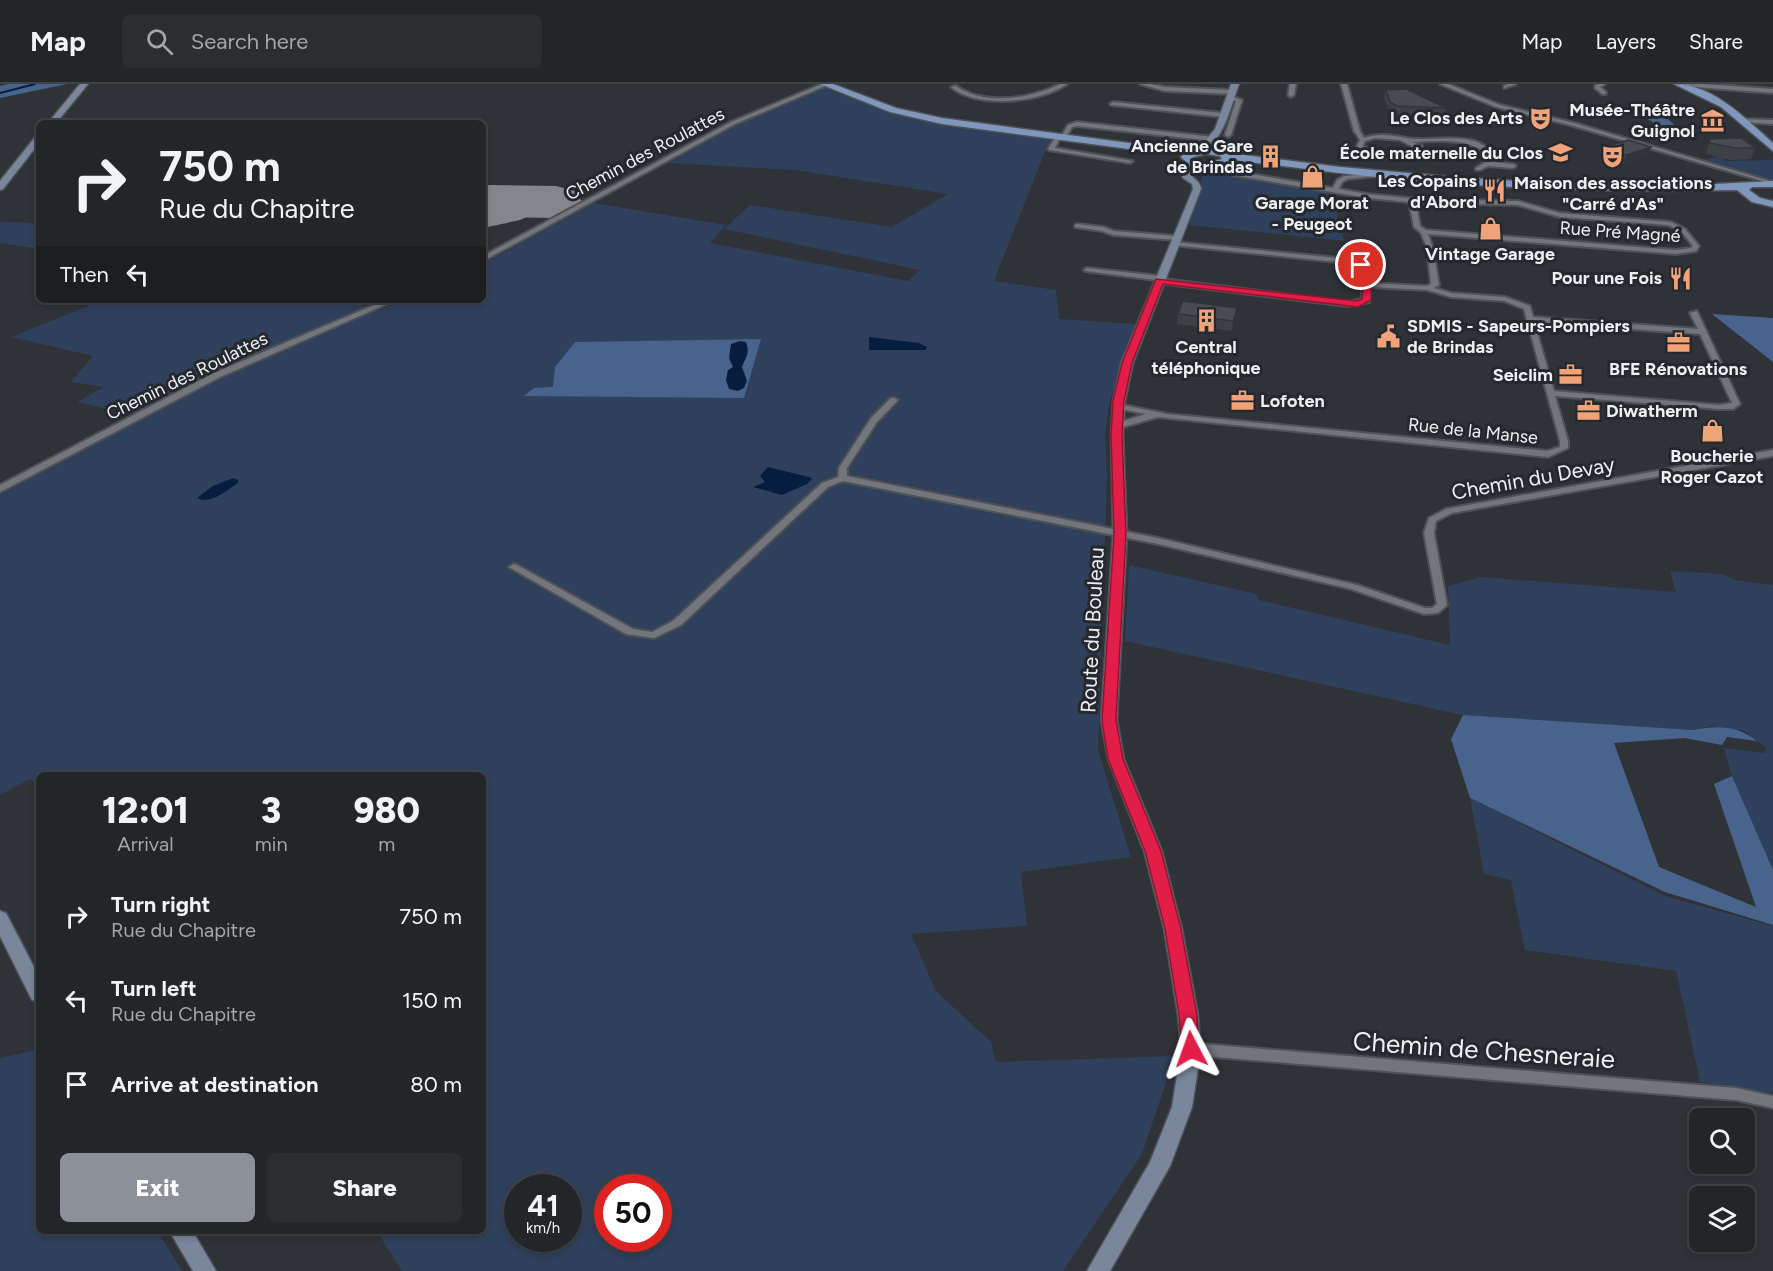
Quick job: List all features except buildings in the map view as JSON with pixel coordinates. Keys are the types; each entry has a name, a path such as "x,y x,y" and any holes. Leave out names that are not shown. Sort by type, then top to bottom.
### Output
{"main road":[{"path":"54,120 84,84"},
{"path":"826,84 909,114 965,125 1376,174 1506,183 1687,189 1747,189 1772,183"},
{"path":"1681,84 1724,105 1773,148"},
{"path":"1194,153 1214,137 1232,91"},
{"path":"1214,137 1226,157"},
{"path":"0,187 36,142"},
{"path":"1194,153 1196,164 1216,165 1226,157"},
{"name":"Route du Bouleau","path":"1098,1271 1160,1166 1182,1107 1191,1049 1188,1015 1173,929 1153,851 1116,759 1109,720 1120,534 1118,406 1127,363 1197,189 1196,183 1186,176 1184,170 1196,164"},
{"path":"1747,189 1773,204"},
{"path":"0,918 36,989"},
{"path":"182,1234 205,1271"}],"street":[{"name":"Chemin des Roulattes","path":"486,257 733,123 826,84"},
{"path":"954,87 959,93 966,95 1006,100 1047,93 1064,84"},
{"path":"1143,84 1165,89 1232,91 1239,100 1228,135"},
{"path":"1291,95 1293,84"},
{"path":"1344,84 1357,131 1363,140"},
{"path":"1443,84 1485,101 1572,124 1737,175 1772,183"},
{"path":"1506,87 1513,84"},
{"path":"1602,84 1597,87 1604,93"},
{"path":"1681,84 1773,91"},
{"path":"1113,104 1224,115"},
{"path":"1743,121 1773,122"},
{"path":"1130,161 1051,149 1070,126 1077,124 1214,137"},
{"path":"1363,140 1383,136 1409,140 1448,140 1479,145 1488,152 1489,164"},
{"path":"1363,140 1360,146 1371,153 1402,156 1411,155 1420,150 1420,147 1409,140"},
{"path":"1478,169 1489,164 1513,165"},
{"name":"Rue Pré Magné","path":"1216,165 1232,173 1412,200 1518,203 1560,215 1669,223 1683,230 1696,246 1695,250 1676,252 1424,232"},
{"path":"1336,190 1339,181 1346,177 1376,174"},
{"path":"1737,175 1747,189"},
{"path":"1412,200 1417,227 1424,232 1430,248 1435,285 1427,288"},
{"path":"1077,226 1103,229 1113,233 1348,261 1361,265 1367,271 1368,285 1366,300 1348,304 1087,270"},
{"path":"1368,285 1427,288 1451,295 1514,301 1527,308 1530,319 1703,332"},
{"name":"Chemin des Roulattes","path":"0,489 217,375 386,303"},
{"path":"1551,393 1719,407 1733,406 1736,404 1735,399 1694,313"},
{"name":"Rue de la Manse","path":"1167,416 1548,454 1564,448 1530,319"},
{"path":"842,478 843,468 874,420 894,400"},
{"path":"1118,406 1167,416"},
{"path":"1117,426 1143,417 1167,416"},
{"name":"Chemin du Devay","path":"1120,534 1354,587 1424,611 1434,611 1442,604 1429,533 1432,520 1449,511 1773,453"},
{"path":"514,567 630,632 654,635 677,623 825,486 842,478 1120,534"},
{"name":"Chemin de Chesneraie","path":"1191,1049 1713,1092 1773,1102"}],"shaded area":[{"path":"67,84 0,98 0,86"},
{"path":"824,88 916,119 967,128 1053,138 1044,154 994,281 1056,290 1059,319 1136,324 1110,400 1105,434 1107,474 1098,750 1131,857 1021,872 1027,926 911,934 936,991 991,1042 996,1062 1175,1056 1142,1154 1063,1271 402,1271 378,1234 486,1234 486,772 36,772 36,784 30,779 0,795 0,494 144,417 77,402 104,387 71,382 93,356 11,337 96,303 354,303 380,310 396,303 486,303 486,262 594,203 726,225 710,243 908,281 920,270 724,229 750,205 892,227 948,194 795,170 668,163 741,123"},
{"path":"1635,111 1659,111 1681,131 1667,131"},
{"path":"1721,157 1726,161 1773,160 1773,181 1694,160"},
{"path":"1211,172 1331,191 1344,241 1189,225 1203,173"},
{"path":"0,222 36,223 36,249 0,243"},
{"path":"1712,314 1773,318 1773,362"},
{"path":"869,337 919,343 927,347 926,350 869,350"},
{"path":"761,339 744,398 524,396 534,388 553,387 555,367 575,342"},
{"path":"746,342 748,349 742,367 747,381 744,388 738,391 729,389 726,380 728,370 733,367 729,358 731,344"},
{"path":"768,467 812,479 807,484 782,495 753,487 765,482 760,476"},
{"path":"233,478 238,480 238,483 219,496 208,500 197,498 213,486"},
{"path":"1129,565 1257,594 1259,600 1450,645 1448,586 1481,577 1676,592 1670,571 1722,574 1735,580 1773,585 1773,870 1732,776 1724,748 1764,753 1766,747 1744,731 1711,726 1694,730 1463,715 1125,641"},
{"path":"1463,715 1694,730 1719,727 1743,732 1750,736 1757,741 1727,737 1722,745 1685,738 1614,743 1659,867 1756,907 1714,784 1732,776 1773,870 1773,925 1665,892 1470,798 1451,739"},
{"path":"1470,798 1665,896 1773,926 1773,1093 1700,1082 1676,971 1525,950 1511,880 1484,874"},
{"path":"36,1050 36,1234 159,1234 182,1271 0,1271 0,1058"}],"waterway":[{"path":"0,93 35,84"}],"taxiway":[{"path":"486,221 512,215 545,201"}],"runway":[{"path":"486,201 556,202"}],"place":[{"name":"Le Clos des Arts","path":"1541,118"},
{"name":"Musée-Théâtre Guignol","path":"1713,120"},
{"name":"École maternelle du Clos","path":"1561,153"},
{"name":"Ancienne Gare de Brindas","path":"1271,156"},
{"name":"Maison des associations \"Carré d'As\"","path":"1613,157"},
{"name":"Garage Morat - Peugeot","path":"1312,177"},
{"name":"Les Copains d'Abord","path":"1495,191"},
{"name":"Vintage Garage","path":"1490,228"},
{"name":"Pour une Fois","path":"1680,278"},
{"name":"Central téléphonique","path":"1206,321"},
{"name":"SDMIS - Sapeurs-Pompiers de Brindas","path":"1389,336"},
{"name":"BFE Rénovations","path":"1678,343"},
{"name":"Seiclim","path":"1571,375"},
{"name":"Lofoten","path":"1242,401"},
{"name":"Diwatherm","path":"1588,411"},
{"name":"Boucherie Roger Cazot","path":"1712,430"}],"route":[{"path":"1191,1049 1188,1015 1173,929 1153,851 1116,759 1109,720 1120,534 1117,435 1119,401 1127,363 1159,281 1358,304 1366,300 1368,285 1367,271 1361,265"}]}
